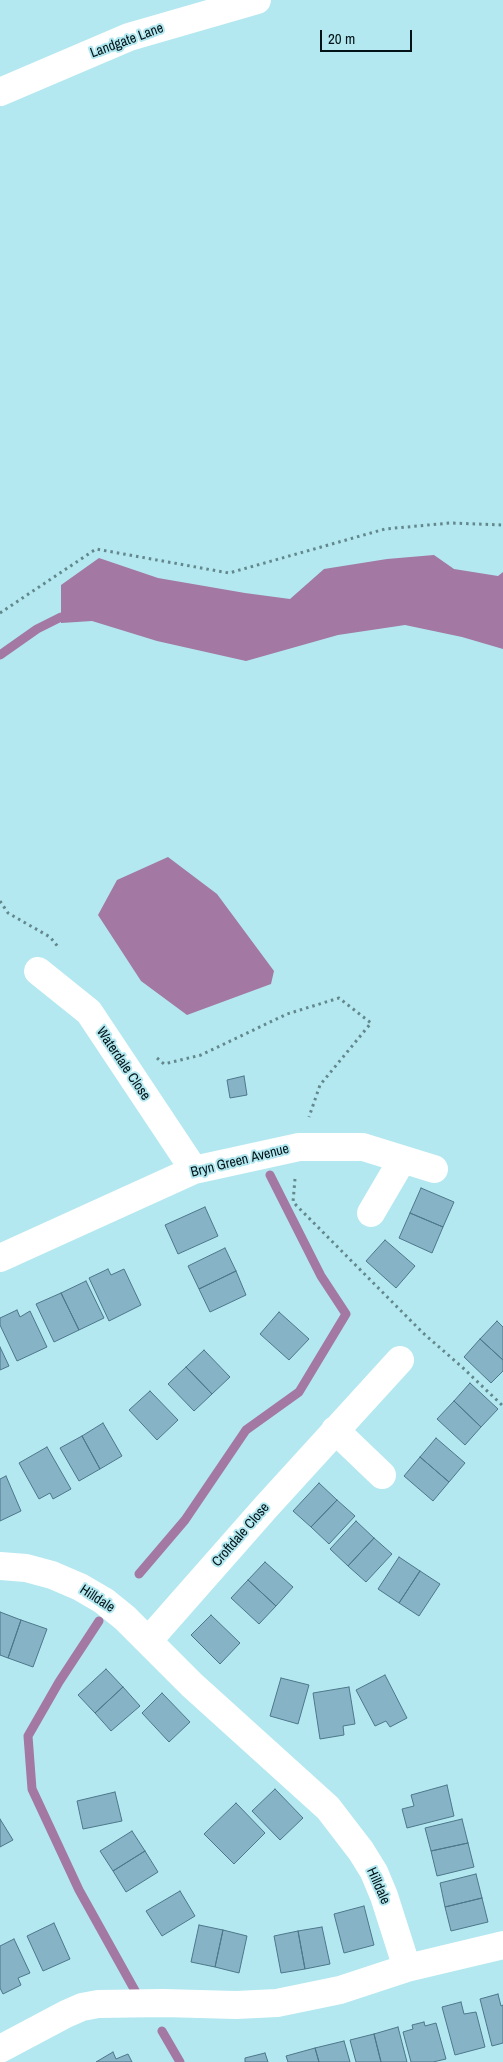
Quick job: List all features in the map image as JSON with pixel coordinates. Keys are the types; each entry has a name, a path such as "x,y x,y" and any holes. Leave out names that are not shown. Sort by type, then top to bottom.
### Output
{"street":[{"name":"Landgate Lane","path":"0,92 129,37 257,0"},
{"name":"Waterdale Close","path":"38,971 89,1012 194,1170"},
{"name":"Bryn Green Avenue","path":"0,1258 194,1170 299,1147 363,1147 434,1169"},
{"path":"372,1213 402,1160"},
{"name":"Croftdale Close","path":"148,1640 400,1360"},
{"path":"335,1430 382,1475"},
{"name":"Hilldale","path":"0,1566 26,1568 52,1574 104,1601 125,1618 192,1685 328,1808 347,1831 374,1872 384,1896 407,1968"},
{"path":"0,2049 82,2007 98,2004 154,2002 236,2005 277,2003 340,1990 407,1968 503,1946"}],"path":[{"path":"0,613 96,548 229,573 385,529 450,523 503,525"},
{"path":"0,901 8,913 50,937 60,950"},
{"path":"151,1054 164,1064 201,1055 287,1014 339,998 371,1023 320,1085 299,1147 293,1202 423,1333 503,1406"}],"shaded area":[{"path":"434,555 454,569 498,576 503,572 503,649 462,637 405,625 338,635 246,661 157,641 92,621 61,623 61,585 99,558 158,578 290,599 324,569 387,559"},
{"path":"168,857 217,894 274,971 271,984 187,1015 141,981 98,915 117,880"}],"building":[{"path":"244,1076 247,1095 230,1098 227,1080"},
{"path":"421,1188 454,1202 443,1227 410,1213"},
{"path":"205,1207 218,1236 178,1254 165,1225"},
{"path":"410,1213 443,1227 432,1253 399,1238"},
{"path":"385,1240 415,1266 396,1288 366,1261"},
{"path":"225,1248 236,1271 199,1289 188,1266"},
{"path":"108,1269 111,1275 124,1269 141,1305 109,1321 89,1278"},
{"path":"236,1271 246,1295 210,1312 199,1289"},
{"path":"86,1281 104,1318 79,1330 61,1293"},
{"path":"61,1293 79,1330 54,1342 36,1304"},
{"path":"17,1310 20,1317 30,1311 47,1347 17,1361 0,1325 0,1318"},
{"path":"279,1312 309,1339 289,1360 260,1334"},
{"path":"497,1321 503,1327 503,1360 480,1339"},
{"path":"480,1339 503,1360 503,1371 491,1383 464,1357"},
{"path":"0,1347 9,1366 0,1370"},
{"path":"204,1350 230,1377 212,1394 186,1367"},
{"path":"186,1367 212,1394 194,1411 168,1384"},
{"path":"470,1383 498,1409 481,1427 454,1401"},
{"path":"150,1391 178,1420 157,1440 129,1410"},
{"path":"454,1401 481,1427 465,1445 437,1419"},
{"path":"103,1423 122,1456 100,1469 82,1436"},
{"path":"82,1436 100,1469 79,1481 60,1448"},
{"path":"436,1438 465,1463 449,1482 420,1457"},
{"path":"47,1447 71,1489 53,1499 50,1493 39,1499 19,1463"},
{"path":"420,1457 449,1482 433,1501 404,1476"},
{"path":"6,1476 21,1511 0,1521 0,1479"},
{"path":"319,1483 337,1500 311,1527 293,1511"},
{"path":"337,1500 355,1516 329,1544 311,1527"},
{"path":"356,1521 374,1538 348,1566 330,1549"},
{"path":"374,1538 392,1554 366,1582 348,1566"},
{"path":"399,1557 420,1571 399,1603 378,1589"},
{"path":"265,1562 293,1587 276,1606 248,1580"},
{"path":"420,1571 440,1584 419,1616 399,1603"},
{"path":"248,1580 276,1606 259,1624 231,1598"},
{"path":"0,1612 21,1620 8,1658 0,1655"},
{"path":"211,1615 240,1643 220,1664 191,1635"},
{"path":"21,1620 47,1629 33,1667 8,1658"},
{"path":"106,1669 123,1687 95,1713 78,1695"},
{"path":"385,1675 407,1718 390,1727 386,1721 375,1726 356,1690"},
{"path":"281,1678 309,1685 298,1724 270,1716"},
{"path":"123,1687 140,1706 111,1731 95,1713"},
{"path":"349,1687 355,1724 343,1726 344,1735 320,1739 313,1693"},
{"path":"162,1693 190,1722 169,1742 142,1713"},
{"path":"447,1785 454,1816 407,1828 402,1809 414,1806 411,1795"},
{"path":"275,1789 303,1818 280,1840 252,1811"},
{"path":"115,1792 122,1821 83,1829 77,1801"},
{"path":"236,1803 265,1833 234,1864 204,1834"},
{"path":"0,1819 13,1840 0,1847"},
{"path":"462,1819 468,1843 431,1851 425,1828"},
{"path":"132,1831 145,1851 113,1871 100,1851"},
{"path":"468,1843 474,1867 437,1876 431,1851"},
{"path":"145,1851 158,1872 126,1892 113,1871"},
{"path":"476,1874 482,1898 445,1907 440,1883"},
{"path":"180,1891 195,1916 162,1936 146,1911"},
{"path":"482,1898 488,1922 451,1931 445,1907"},
{"path":"364,1906 374,1945 344,1953 334,1914"},
{"path":"54,1923 70,1959 43,1971 27,1936"},
{"path":"199,1925 223,1930 215,1967 191,1962"},
{"path":"322,1927 330,1964 305,1969 298,1931"},
{"path":"223,1930 247,1936 239,1973 215,1967"},
{"path":"298,1931 305,1969 281,1973 274,1936"},
{"path":"14,1939 30,1973 18,1978 21,1985 3,1994 0,1988 0,1946"},
{"path":"498,1994 501,2006 503,2005 503,2043 492,2046 480,1999"},
{"path":"461,2002 464,2014 476,2012 485,2047 455,2055 442,2007"},
{"path":"424,2022 425,2026 436,2023 446,2059 433,2062 411,2062 403,2032 413,2029 412,2025"},
{"path":"398,2027 407,2062 381,2062 374,2034"},
{"path":"374,2034 381,2062 356,2062 350,2040"},
{"path":"344,2041 350,2062 319,2062 315,2048"},
{"path":"315,2048 319,2062 288,2062 286,2056"},
{"path":"113,2052 116,2059 128,2054 132,2062 96,2062"},
{"path":"265,2053 268,2062 245,2062 245,2058"}],"waterway":[{"path":"0,655 37,629 61,617"},
{"path":"139,1574 185,1520 246,1430 299,1392 346,1314 321,1276 270,1175"},
{"path":"99,1621 59,1682 28,1736 32,1789 79,1890 138,1996"},
{"path":"162,2031 180,2062"}]}
